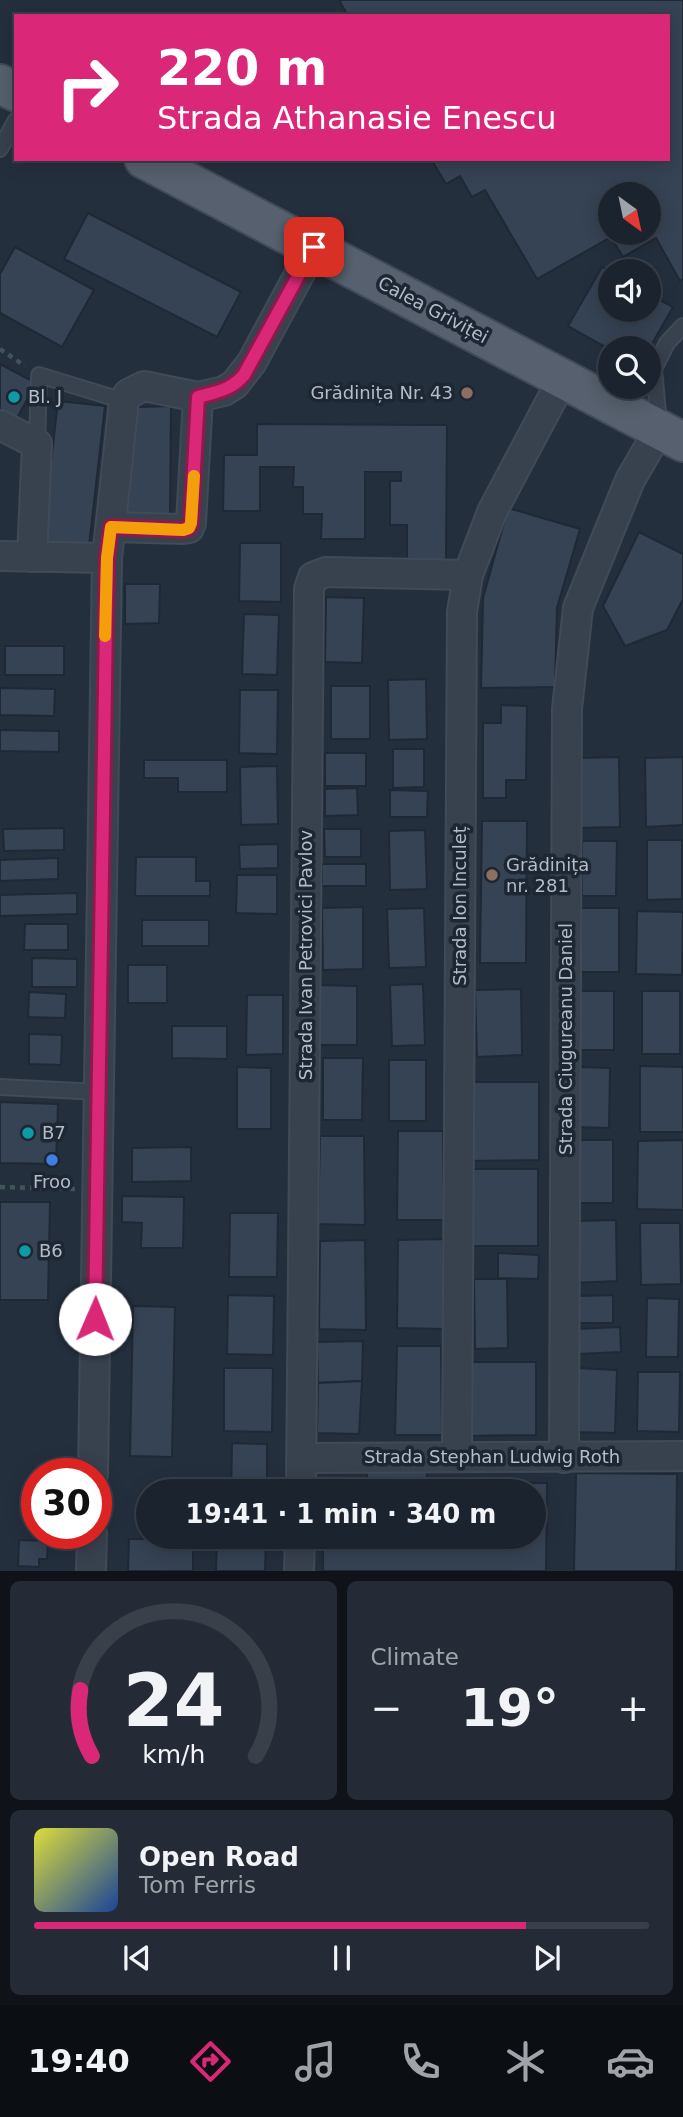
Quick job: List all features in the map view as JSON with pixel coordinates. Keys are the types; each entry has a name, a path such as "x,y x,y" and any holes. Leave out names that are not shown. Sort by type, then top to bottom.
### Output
{"main road":[{"name":"Calea Griviței","path":"149,161 671,436"}],"street":[{"path":"93,1458 107,558 124,401 128,394 144,386 198,397 224,391 235,384 244,375 314,247"},
{"name":"Strada Ion Inculeț","path":"457,1457 462,612 468,575 492,512 563,378"},
{"path":"111,527 189,528 198,397"},
{"path":"0,425 37,444 32,557"},
{"name":"Strada Ciugureanu Daniel","path":"564,1458 567,709 578,608 625,491 671,436"},
{"path":"0,556 107,558"},
{"name":"Strada Ivan Petrovici Pavlov","path":"301,1479 309,589 313,577 326,572 468,575"},
{"name":"Strada Stephan Ludwig Roth","path":"302,1458 683,1456"},
{"path":"91,1571 92,1549"},
{"path":"299,1571 300,1549"}],"lane":[{"path":"0,149 14,124"},
{"path":"671,436 654,369 667,343 683,326"},
{"path":"37,444 39,375 124,401"},
{"path":"0,1087 99,1092"}],"path":[{"path":"0,349 39,375"},
{"path":"0,1187 97,1189"}],"building":[{"path":"339,0 683,0 683,279 680,281 660,245 662,182 598,182 598,244 537,279 485,190 472,197 460,176 446,184 432,161 670,161 670,14 347,14"},
{"path":"88,213 241,292 217,337 64,259"},
{"path":"616,245 644,245 623,257"},
{"path":"15,247 94,290 62,347 0,313 0,274"},
{"path":"598,274 598,322 661,322 661,300 673,307 656,336 598,336 598,343 568,326"},
{"name":"Bl. J","path":"0,364 36,383 16,420 0,412"},
{"path":"58,401 105,406 89,546 42,541"},
{"path":"171,406 170,517 124,516 126,417 140,407"},
{"path":"257,424 447,425 446,562 407,562 407,525 390,525 390,481 401,481 401,472 365,472 365,539 321,539 322,514 303,514 303,487 293,487 294,467 260,467 260,511 223,511 224,455 257,455"},
{"path":"508,508 580,529 557,608 555,687 481,688 483,598"},
{"path":"639,532 683,554 683,599 667,630 625,646 603,606"},
{"path":"240,543 281,543 281,602 239,601"},
{"path":"125,584 160,584 159,623 125,624"},
{"path":"326,597 364,598 362,663 325,662"},
{"path":"244,614 279,615 277,675 242,674"},
{"path":"5,646 64,646 64,675 5,675"},
{"path":"426,679 427,739 389,740 388,680"},
{"path":"331,686 370,686 370,739 331,739"},
{"path":"0,688 55,689 54,716 0,715"},
{"path":"240,690 278,690 277,754 239,753"},
{"path":"501,705 527,706 526,780 506,780 506,798 483,798 483,723 501,723"},
{"path":"0,730 59,731 59,752 0,751"},
{"path":"393,749 424,749 424,787 393,788"},
{"path":"325,753 366,753 366,786 325,786"},
{"path":"619,757 620,827 577,828 576,758"},
{"path":"683,757 683,825 646,827 645,758"},
{"path":"144,760 227,760 227,792 178,792 178,778 144,778"},
{"path":"277,766 278,824 241,825 240,767"},
{"path":"357,788 358,815 325,816 325,789"},
{"path":"390,790 428,791 427,817 390,817"},
{"path":"482,821 527,821 526,963 480,963"},
{"path":"64,828 64,850 4,851 3,829"},
{"path":"324,829 361,829 361,857 325,857"},
{"path":"425,830 427,889 390,890 389,831"},
{"path":"647,840 682,840 682,899 647,900"},
{"path":"582,841 617,841 616,896 582,896"},
{"path":"278,844 278,868 240,869 239,845"},
{"path":"136,857 196,857 196,881 210,881 210,896 135,896"},
{"path":"58,858 58,879 0,881 0,860"},
{"path":"322,864 366,864 366,886 322,886"},
{"path":"237,875 277,875 277,914 236,913"},
{"path":"77,893 77,914 0,916 0,895"},
{"path":"363,907 363,969 323,970 322,908"},
{"path":"424,908 426,967 389,968 387,909"},
{"path":"577,908 619,908 619,972 577,972"},
{"path":"637,911 683,912 682,975 636,974"},
{"path":"142,920 209,920 209,946 142,946"},
{"path":"25,924 68,924 68,950 24,950"},
{"path":"32,958 77,959 77,987 32,987"},
{"path":"128,965 167,965 167,1003 128,1003"},
{"path":"423,984 425,1045 392,1046 390,985"},
{"path":"318,985 357,986 357,1045 318,1045"},
{"path":"521,989 522,1055 477,1057 475,990"},
{"path":"579,991 614,991 614,1050 578,1050"},
{"path":"642,991 680,991 680,1054 642,1054"},
{"path":"29,992 66,994 65,1018 28,1017"},
{"path":"247,995 283,995 283,1054 246,1055"},
{"path":"172,1026 227,1026 227,1059 172,1058"},
{"path":"29,1034 62,1035 61,1065 29,1064"},
{"path":"323,1058 363,1058 362,1120 323,1120"},
{"path":"389,1060 426,1060 426,1121 389,1121"},
{"path":"640,1066 683,1067 683,1132 640,1132"},
{"path":"237,1067 271,1068 271,1129 237,1129"},
{"path":"576,1067 610,1068 609,1128 575,1127"},
{"path":"464,1082 539,1082 539,1160 464,1161"},
{"name":"B7","path":"0,1102 58,1104 56,1164 0,1163"},
{"path":"398,1131 443,1131 444,1220 397,1220"},
{"path":"320,1136 364,1136 365,1225 318,1224"},
{"path":"576,1140 613,1140 613,1203 577,1203"},
{"path":"683,1140 683,1210 637,1209 638,1141"},
{"path":"191,1147 191,1181 132,1182 132,1148"},
{"path":"465,1169 538,1169 538,1246 464,1246"},
{"path":"122,1196 184,1197 183,1248 141,1248 142,1223 122,1222"},
{"name":"B6","path":"0,1202 50,1202 48,1300 0,1300"},
{"path":"230,1213 278,1213 277,1277 229,1277"},
{"path":"616,1220 617,1281 575,1283 574,1221"},
{"path":"640,1223 680,1223 681,1284 641,1285"},
{"path":"443,1239 444,1329 397,1328 398,1240"},
{"path":"365,1240 366,1330 319,1329 320,1241"},
{"path":"498,1253 539,1255 538,1279 498,1278"},
{"path":"474,1279 507,1279 508,1348 475,1349"},
{"path":"228,1295 274,1296 273,1355 227,1354"},
{"path":"613,1295 613,1323 579,1323 579,1296"},
{"path":"647,1298 679,1299 678,1357 646,1357"},
{"path":"133,1306 175,1307 172,1457 130,1456"},
{"path":"620,1327 621,1352 577,1354 576,1329"},
{"path":"363,1341 362,1381 318,1383 317,1342"},
{"path":"397,1346 441,1346 442,1435 395,1435"},
{"path":"462,1362 536,1362 536,1435 461,1436"},
{"path":"224,1368 273,1368 272,1432 224,1431"},
{"path":"577,1368 617,1370 615,1433 574,1432"},
{"path":"638,1372 680,1372 679,1432 637,1431"},
{"path":"362,1381 359,1434 317,1433 318,1383"},
{"path":"232,1443 267,1444 267,1479 231,1479"},
{"path":"367,1471 427,1471 427,1479 367,1479"},
{"path":"576,1473 677,1474 676,1571 574,1571"},
{"path":"547,1483 546,1571 323,1571 323,1550 546,1549"},
{"path":"129,1539 136,1539 136,1549 193,1549 193,1571 128,1571"},
{"path":"19,1540 21,1549 48,1549 47,1559 39,1559 39,1567 18,1566"},
{"path":"217,1549 266,1549 265,1571 216,1571"}],"slow traffic":[{"path":"105,636 107,558 111,527 189,528 194,476"}],"place":[{"name":"Grădinița Nr. 43","path":"467,393"},
{"name":"Bl. J","path":"14,397"},
{"name":"Grădinița nr. 281","path":"492,875"},
{"name":"B7","path":"28,1133"},
{"name":"Froo","path":"52,1160"},
{"name":"B6","path":"25,1251"}],"route":[{"path":"95,1319 107,558 111,527 189,528 198,397 224,391 244,375 314,247"}]}
